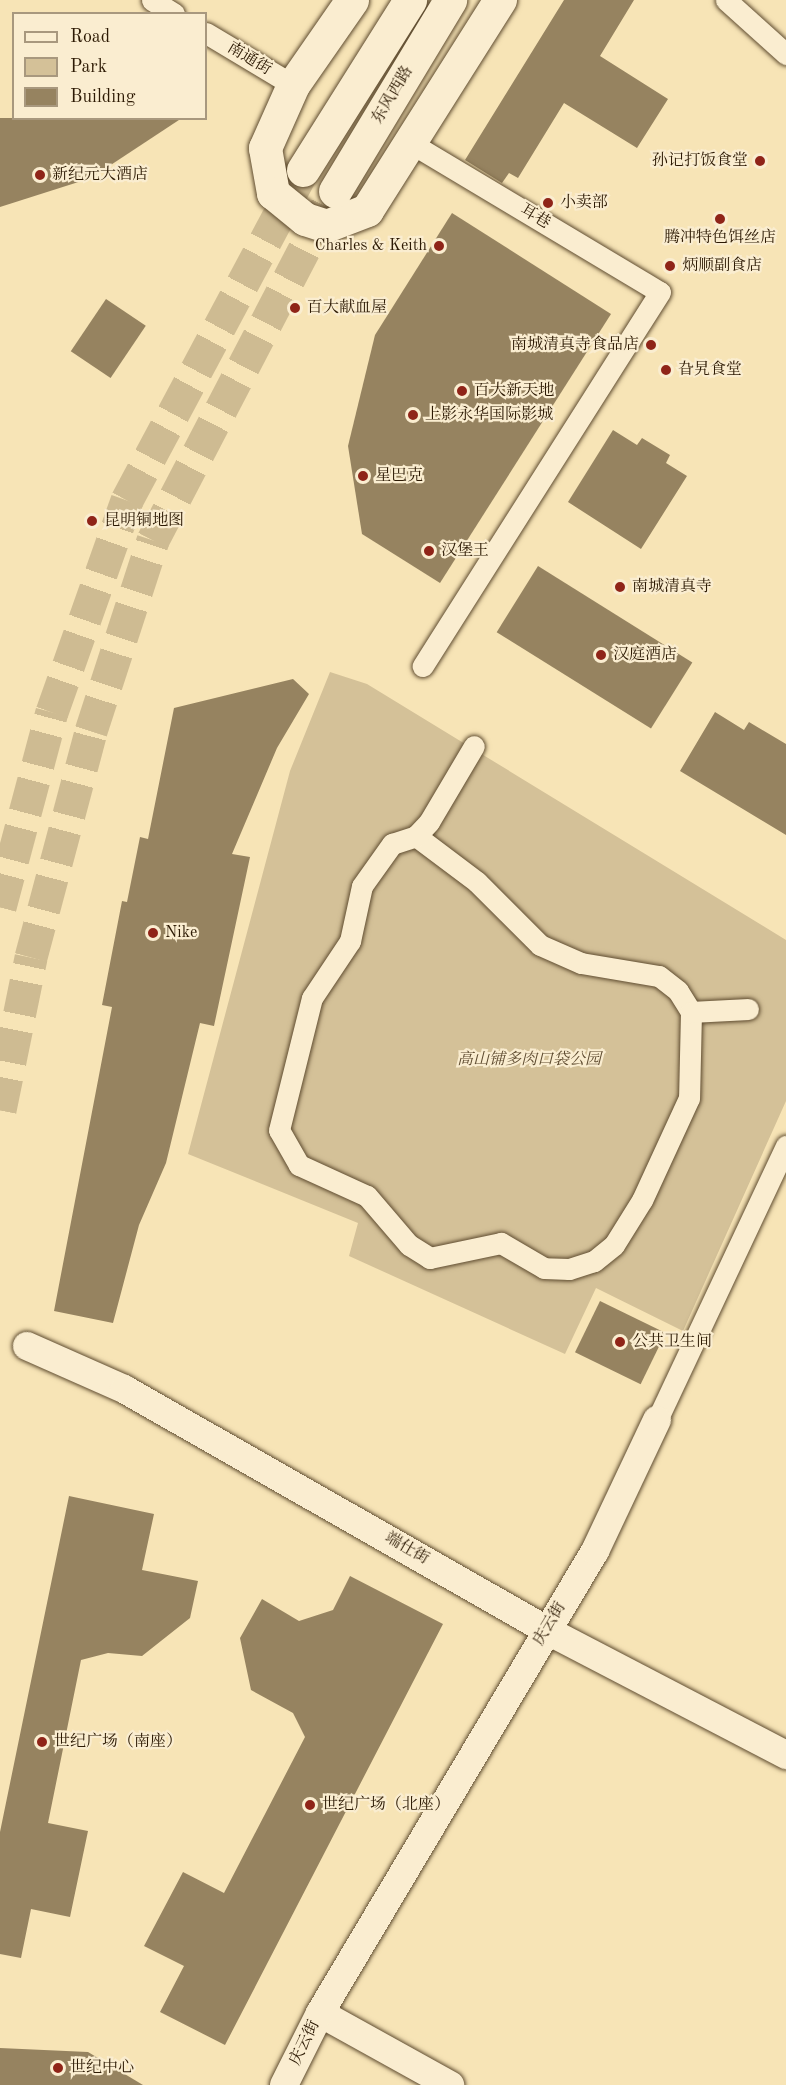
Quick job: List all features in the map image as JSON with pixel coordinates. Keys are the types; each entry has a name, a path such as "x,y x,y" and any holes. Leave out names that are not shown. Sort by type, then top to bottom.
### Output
{"main road":[{"path":"352,0 293,85 265,148 265,172 273,193 305,219 326,226 367,210 500,0"},
{"path":"303,170 410,0"},
{"name":"东风西路","path":"335,191 450,0"}],"street":[{"path":"152,0 171,12"},
{"path":"726,0 786,54"},
{"name":"南通街","path":"207,34 293,85"},
{"name":"耳巷","path":"409,142 660,292 423,666"},
{"path":"416,836 477,882 540,945 581,963 658,976 678,991 691,1012 689,1098 642,1200 605,1254 557,1270 501,1243 430,1258 409,1245 367,1196 299,1164 279,1130 312,998 350,941 362,886 392,844 416,836 474,746"},
{"path":"691,1012 748,1009"},
{"name":"庆云街","path":"284,2085 320,2013 595,1551 786,1146"},
{"name":"端仕街","path":"27,1346 124,1389 546,1630 786,1755"},
{"path":"320,2013 450,2085"}],"green space":[{"name":"高山铺多肉口袋公园","path":"330,672 367,684 786,940 786,1101 683,1331 596,1288 565,1354 349,1256 358,1223 188,1154 290,771"}],"building":[{"path":"564,0 634,0 600,56 668,99 637,148 564,103 518,178 509,173 502,183 465,160"},
{"path":"0,118 12,118 12,120 179,120 91,178 0,207"},
{"name":"百大新天地","path":"452,213 611,314 440,583 362,534 348,446 375,335"},
{"path":"106,299 146,326 111,378 71,351"},
{"path":"613,430 637,445 642,438 670,455 666,463 687,476 641,549 568,502"},
{"path":"538,566 692,662 651,729 497,632"},
{"path":"293,679 309,694 277,748 232,854 250,857 214,1026 200,1023 166,1163 139,1225 113,1323 54,1311 112,1007 102,1005 122,901 127,902 140,837 148,839 174,708"},
{"path":"715,712 744,730 749,722 786,744 786,835 680,771"},
{"name":"公共卫生间","path":"600,1301 666,1333 641,1384 575,1352"},
{"name":"世纪广场（南座）","path":"69,1496 154,1514 142,1570 198,1581 190,1618 142,1656 108,1653 81,1660 48,1823 88,1831 70,1917 31,1909 21,1958 0,1954 0,1832"},
{"name":"世纪广场（北座）","path":"350,1576 443,1624 225,2045 160,2012 184,1966 144,1946 183,1872 224,1893 305,1737 293,1713 251,1690 240,1638 262,1599 299,1621 333,1610"},
{"name":"世纪中心","path":"0,2048 88,2052 143,2085 0,2085"}],"tunnel":[{"path":"0,907 52,712 127,500 303,170"},
{"path":"0,1110 31,957 91,731 153,540 335,191"}],"place":[{"name":"孙记打饭食堂","path":"760,161"},
{"name":"新纪元大酒店","path":"40,175"},
{"name":"小卖部","path":"548,203"},
{"name":"腾冲特色饵丝店","path":"720,219"},
{"name":"Charles & Keith","path":"439,246"},
{"name":"炳顺副食店","path":"670,266"},
{"name":"百大献血屋","path":"295,308"},
{"name":"南城清真寺食品店","path":"651,345"},
{"name":"旮旯食堂","path":"666,370"},
{"name":"百大新天地","path":"462,391"},
{"name":"上影永华国际影城","path":"413,415"},
{"name":"星巴克","path":"363,476"},
{"name":"昆明铜地图","path":"92,521"},
{"name":"汉堡王","path":"429,551"},
{"name":"南城清真寺","path":"620,587"},
{"name":"汉庭酒店","path":"601,655"},
{"name":"Nike","path":"153,933"},
{"name":"公共卫生间","path":"620,1342"},
{"name":"世纪广场（南座）","path":"42,1742"},
{"name":"世纪广场（北座）","path":"310,1805"},
{"name":"世纪中心","path":"58,2068"}]}
